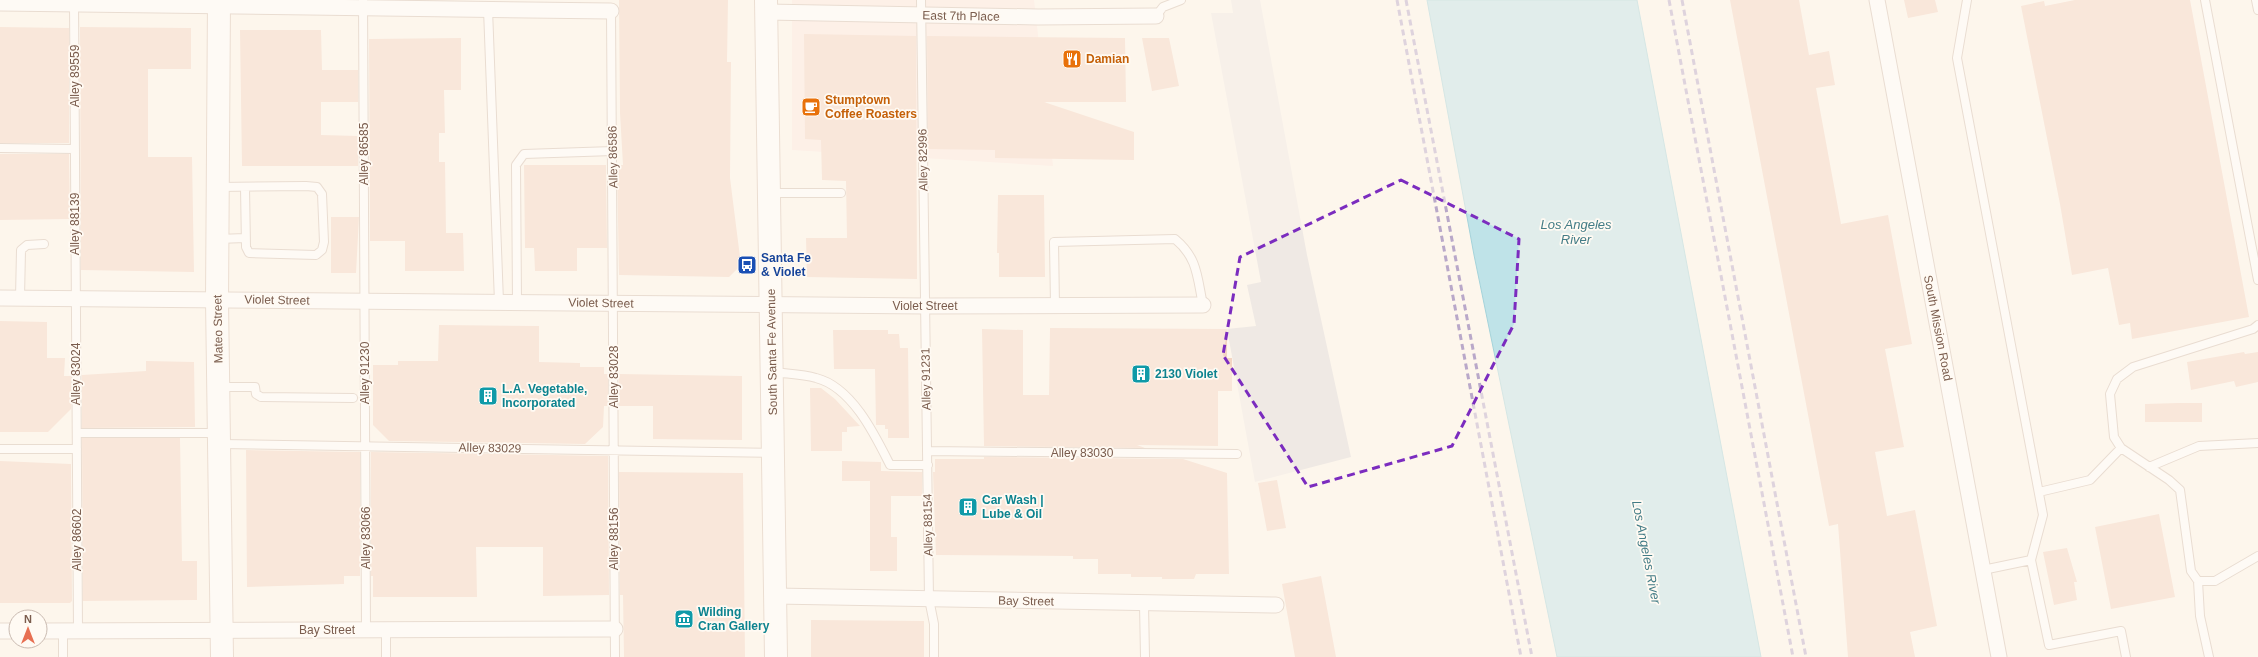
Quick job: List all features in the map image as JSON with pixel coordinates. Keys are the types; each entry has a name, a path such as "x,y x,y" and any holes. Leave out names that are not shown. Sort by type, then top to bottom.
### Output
{"main road":[{"name":"Mateo Street","path":"219,3 217,300 222,657"},
{"name":"South Santa Fe Avenue","path":"767,6 776,657"}],"street":[{"name":"South Mission Road","path":"1877,0 1999,657"},
{"path":"0,3 74,2 363,4 488,9 611,11"},
{"name":"East 7th Place","path":"767,6 921,15 1038,17 1156,16"},
{"name":"Violet Street","path":"0,298 925,306 1203,305"},
{"name":"Bay Street","path":"775,596 1276,606"},
{"name":"Bay Street","path":"48,631 614,629"}],"lane":[{"name":"Alley 82996","path":"921,0 925,306"},
{"path":"1156,16 1163,7 1181,0"},
{"path":"1967,0 1957,58 2043,515 2031,560 2049,645 2121,631 2126,657"},
{"path":"2205,0 2258,280"},
{"path":"2256,0 2258,10"},
{"name":"Alley 89559","path":"74,2 75,149"},
{"name":"Alley 86585","path":"363,4 365,301"},
{"path":"488,9 499,302"},
{"name":"Alley 86586","path":"611,11 614,303"},
{"path":"0,148 75,149"},
{"name":"Alley 88139","path":"75,149 76,298"},
{"path":"517,302 516,165 524,154 613,151"},
{"path":"218,187 245,187 317,187 322,194 324,242 322,250 316,255 249,253 246,247 245,238 245,187"},
{"path":"769,193 841,193"},
{"path":"217,239 245,238"},
{"path":"1055,306 1054,242 1175,239 1186,248 1193,258 1203,305"},
{"path":"20,298 21,250 27,245 44,244"},
{"name":"Alley 83024","path":"76,298 77,449"},
{"name":"Alley 91230","path":"365,301 366,446"},
{"name":"Alley 83028","path":"614,303 614,450"},
{"name":"Alley 91231","path":"925,306 927,452"},
{"path":"2209,657 2200,616 2198,581 2191,571 2180,490 2121,448 2114,437 2110,394 2117,379 2133,367 2253,329 2258,325"},
{"path":"772,372 817,378 840,391 858,409 890,465 928,465"},
{"path":"218,387 255,387 256,394 260,397 353,398"},
{"name":"Alley 83029","path":"77,433 366,446 774,453"},
{"path":"2149,467 2200,446 2258,443"},
{"name":"Alley 83066","path":"366,446 366,630"},
{"path":"2039,492 2090,480 2121,448"},
{"path":"0,449 77,449"},
{"name":"Alley 86602","path":"77,449 78,631"},
{"name":"Alley 88156","path":"614,450 615,657"},
{"name":"Alley 83030","path":"927,452 1237,454"},
{"name":"Alley 88154","path":"927,452 929,599 934,624 934,657"},
{"path":"2198,581 2215,581 2258,556"},
{"path":"1982,570 2031,560"},
{"path":"1144,604 1145,657"},
{"path":"386,630 386,657"},
{"path":"63,631 63,657"}],"highlighted area":[{"path":"1401,180 1519,239 1514,324 1452,446 1308,487 1223,355 1240,257"}],"shaded area":[{"path":"792,0 1034,0 1053,166 792,150"},
{"path":"1231,0 1260,0 1307,255 1351,457 1255,482 1227,329 1256,326 1247,285 1261,282 1211,13 1233,13"}],"water":[{"name":"Los Angeles River","path":"1427,0 1637,0 1761,657 1557,657 1474,255"}],"building":[{"path":"619,0 728,0 727,62 731,62 730,178 741,265 729,277 619,275 617,165 623,165 620,113"},
{"path":"1730,0 1799,0 1809,55 1829,51 1835,85 1816,88 1841,224 1888,215 1912,344 1885,349 1904,447 1875,452 1887,516 1915,510 1937,626 1910,632 1915,657 1848,657 1838,524 1829,526"},
{"path":"1904,0 1935,0 1938,12 1908,18"},
{"path":"2075,0 2190,0 2249,317 2132,339 2130,323 2119,325 2108,268 2072,275 2060,204 2021,6 2044,1 2045,6"},
{"path":"0,27 69,28 69,143 0,143"},
{"path":"80,27 191,28 191,69 148,69 148,157 192,157 194,272 81,270"},
{"path":"240,30 321,30 322,70 358,70 358,102 321,102 321,135 358,136 358,166 242,166"},
{"path":"804,34 916,36 917,279 807,277 806,238 847,238 846,181 822,180 821,140 805,139"},
{"path":"927,36 1125,38 1126,102 1044,102 1134,132 1134,160 995,158 995,150 928,149"},
{"path":"461,38 461,90 444,90 445,133 439,133 439,162 445,162 446,233 463,233 464,271 405,271 405,241 370,241 369,39"},
{"path":"1142,38 1169,38 1179,86 1152,91"},
{"path":"0,154 69,154 70,219 0,220"},
{"path":"524,165 606,165 607,248 577,248 577,271 535,271 534,248 525,248"},
{"path":"998,195 1044,195 1045,277 999,277 999,253 997,253"},
{"path":"331,217 359,217 356,273 331,273"},
{"path":"0,321 47,322 47,358 65,358 64,376 71,376 71,409 48,432 0,432"},
{"name":"L.A. Vegetable, Incorporated","path":"439,325 539,326 539,362 580,363 580,367 604,367 604,374 608,374 608,406 604,406 603,427 585,444 389,441 373,425 373,365 398,365 398,361 438,361"},
{"name":"2130 Violet","path":"1050,328 1227,329 1227,358 1232,358 1232,391 1218,391 1218,446 1137,445 1145,448 984,446 982,329 1023,330 1023,395 1049,395"},
{"path":"833,330 888,330 888,334 899,334 900,348 908,348 909,438 888,438 888,429 885,429 885,425 876,425 875,369 834,369"},
{"path":"2244,352 2245,354 2258,352 2258,382 2236,387 2234,381 2191,390 2187,362"},
{"path":"146,361 194,362 195,427 82,428 82,375 146,371"},
{"path":"619,374 742,376 742,440 653,439 653,406 619,406"},
{"path":"810,388 821,388 835,399 860,426 847,427 847,432 842,432 842,451 811,451"},
{"path":"2202,403 2202,422 2145,422 2145,404"},
{"path":"82,438 180,438 182,561 197,561 197,600 83,601"},
{"path":"246,450 360,452 360,576 344,576 344,584 247,587"},
{"path":"371,452 608,456 609,595 543,596 543,547 476,547 477,597 373,597 373,576 371,576"},
{"path":"984,457 1183,459 1227,473 1229,574 1196,574 1194,579 1131,577 1131,574 1098,574 1098,559 1073,559 1073,556 936,555 933,472 935,472 935,459 984,459"},
{"path":"0,461 71,464 72,601 70,603 0,603"},
{"path":"842,461 881,462 881,471 922,472 922,496 891,496 891,537 897,537 897,571 870,571 870,481 842,481"},
{"path":"619,472 743,473 745,657 624,657 623,595 620,595"},
{"path":"1277,480 1286,528 1267,531 1258,483"},
{"path":"2159,514 2175,597 2111,609 2095,527"},
{"path":"2067,548 2077,582 2074,582 2077,600 2054,605 2043,552"},
{"path":"1321,576 1336,657 1295,657 1282,584"},
{"path":"811,620 924,621 924,657 811,657"}],"railway":[{"path":"1397,0 1521,657"},
{"path":"1406,0 1532,657"},
{"path":"1669,0 1793,657"},
{"path":"1682,0 1806,657"}],"place":[{"name":"Damian","path":"1072,59"},
{"name":"Stumptown Coffee Roasters","path":"811,107"},
{"name":"Santa Fe & Violet","path":"747,265"},
{"name":"2130 Violet","path":"1141,374"},
{"name":"L.A. Vegetable, Incorporated","path":"488,396"},
{"name":"Car Wash | Lube & Oil","path":"968,507"},
{"name":"Wilding Cran Gallery","path":"684,619"}]}
